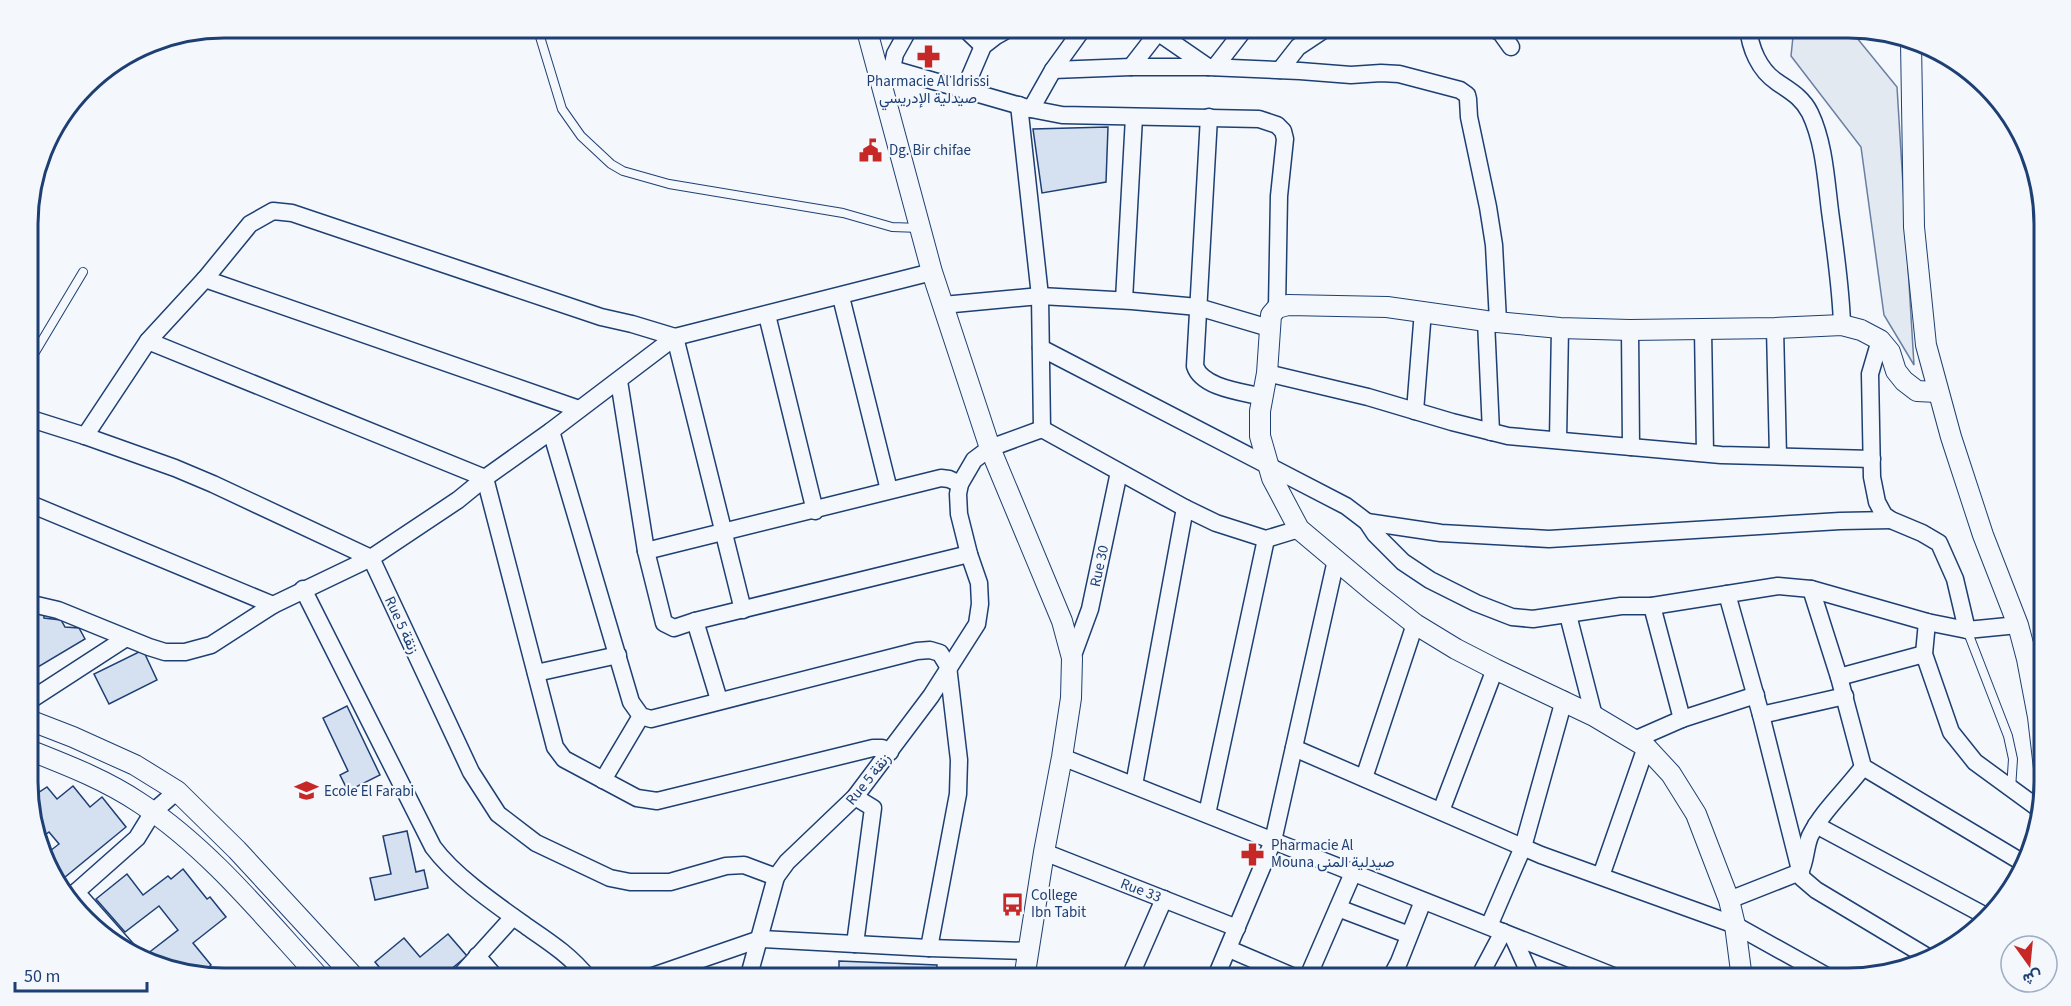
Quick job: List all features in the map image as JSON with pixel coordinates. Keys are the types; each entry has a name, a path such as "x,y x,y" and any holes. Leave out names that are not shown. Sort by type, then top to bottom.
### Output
{"street":[{"path":"871,37 885,69 932,272 990,448 1059,611 1072,658 1072,692 1026,968"},
{"path":"885,69 904,37"},
{"path":"974,37 983,46"},
{"path":"965,88 983,46 995,37"},
{"path":"1077,37 1025,107 1040,296 1042,429 1185,508 1216,522 1266,539 1299,529"},
{"path":"1131,67 1152,37"},
{"path":"1168,37 1211,67"},
{"path":"1211,67 1237,37"},
{"path":"1280,70 1298,47 1313,37"},
{"path":"1504,37 1511,47"},
{"path":"1750,37 1752,51 1769,76 1800,97 1814,123 1824,166 1841,297 1842,326"},
{"path":"1911,49 1914,226 1926,345 1937,392 1983,535 2018,625 2033,690"},
{"path":"1053,70 1211,67 1351,75 1398,75 1460,90 1467,95 1469,117 1494,245 1491,432"},
{"path":"885,69 1062,115 1209,117 1269,121 1280,127 1284,134 1279,196 1277,308"},
{"path":"1124,300 1134,117"},
{"path":"1209,117 1194,357 1196,372 1202,379 1212,383 1263,397"},
{"path":"85,436 148,341 205,279 250,224 269,213 280,211 302,216 601,317 675,337"},
{"path":"38,605 58,610 165,652 194,650 212,645 273,605 370,558 458,500 675,337 841,297 932,272"},
{"path":"205,279 579,409"},
{"path":"943,305 1040,296 1124,300 1198,307 1269,328"},
{"path":"841,297 889,490"},
{"path":"1741,968 1729,900 1696,814 1671,774 1640,744 1594,716 1456,649 1416,624 1299,529 1279,494 1267,464 1259,423 1268,374 1271,315 1277,308 1288,305 1310,305 1387,307 1560,328 1629,330 1842,326 1860,330 1880,340 1890,352 1896,371 1917,391 1937,392"},
{"path":"1415,411 1423,312"},
{"path":"767,315 815,511"},
{"path":"1558,440 1560,328"},
{"path":"1775,328 1778,456"},
{"path":"1703,329 1705,453"},
{"path":"1629,330 1631,447"},
{"path":"675,337 742,610"},
{"path":"1880,340 1870,374 1873,490 1879,508 1891,520 1931,538 1943,549 1955,579 1967,630"},
{"path":"148,341 485,478"},
{"path":"1041,348 1346,506 1367,522 1375,534 1403,562 1430,580 1476,603 1512,617 1525,619 1568,615 1621,606 1652,606 1778,586 1811,589 1927,622 1967,630 2018,625"},
{"path":"1268,374 1368,397 1508,436 1705,453 1872,459"},
{"path":"619,381 646,551 664,623 674,628 969,554"},
{"path":"38,421 144,456 213,484 370,558"},
{"name":"Rue 5 زنقة","path":"370,558 471,772 498,814 518,830 536,843 610,878 630,882 670,882 726,866 744,865 776,877 788,862 855,797 931,696 979,618 979,583 959,514 958,494 960,484 974,460 990,448 1042,429"},
{"path":"551,431 632,702 641,716 651,719 917,651 930,650 940,653 948,666 959,760 957,794 929,948"},
{"name":"Rue 30","path":"1072,658 1090,609 1119,472"},
{"path":"485,478 555,747 564,759 637,798 657,801 873,748 882,748 890,752"},
{"path":"646,551 941,478 960,484"},
{"path":"38,507 273,605"},
{"path":"1134,785 1185,508"},
{"path":"1367,522 1441,533 1549,539 1798,523 1891,520"},
{"path":"1207,814 1266,539"},
{"path":"1220,968 1273,841 1336,560"},
{"path":"303,589 433,847 449,867 513,917 572,958 580,968"},
{"path":"1811,589 1845,696 1863,767 2017,859"},
{"path":"1727,594 1756,695 1800,872 1805,883 1921,953"},
{"path":"1652,606 1682,719"},
{"path":"1568,615 1594,716"},
{"path":"695,621 719,700"},
{"path":"1927,622 1924,654 1951,732 1975,762 2032,804"},
{"path":"1364,778 1416,624"},
{"path":"38,695 126,638"},
{"path":"1839,677 1924,654"},
{"path":"536,673 618,655"},
{"path":"1440,811 1495,669"},
{"path":"1601,876 1640,744 1682,719 1756,695"},
{"path":"1761,715 1845,696"},
{"path":"1484,968 1502,932 1564,700"},
{"path":"603,780 641,716"},
{"path":"38,724 135,765 177,791 237,850 346,968"},
{"path":"1294,748 1523,847 1735,925 1812,968"},
{"path":"38,754 85,773 127,795 153,812 217,868 311,968"},
{"path":"1062,757 1593,968"},
{"path":"1800,872 1806,847 1816,825 1823,814 1850,786 1863,767"},
{"path":"74,893 136,838 153,812 177,791"},
{"path":"855,797 873,808 855,944"},
{"path":"1816,825 1979,913"},
{"name":"Rue 33","path":"1044,852 1237,928"},
{"path":"1729,900 1800,872"},
{"path":"1312,968 1353,873"},
{"path":"751,968 776,877"},
{"path":"1134,968 1164,899"},
{"path":"1395,968 1423,901"},
{"path":"1338,908 1409,935"},
{"path":"467,968 513,917"},
{"path":"1502,932 1525,968"},
{"path":"676,968 760,939 1029,951"},
{"path":"1228,949 1273,968"},
{"path":"477,956 487,968"}],"lane":[{"path":"540,37 562,109 581,136 617,168 669,184 843,213 892,227 920,228"},
{"path":"38,347 83,272"},
{"path":"1967,630 2008,736 2013,759 2011,789"}],"shaded area":[{"path":"1793,37 1857,38 1897,87 1914,365 1884,315 1861,147 1791,56"}],"building":[{"path":"1108,127 1106,182 1042,193 1033,129"},
{"path":"38,614 44,614 44,618 61,620 65,627 79,628 85,639 38,667"},
{"path":"143,650 157,680 109,704 94,674"},
{"path":"347,706 380,775 348,791 340,775 348,771 323,718"},
{"path":"73,786 90,807 102,797 126,827 64,878 51,850 59,844 49,832 45,835 38,793 47,787 57,799"},
{"path":"407,831 416,872 424,870 428,888 375,900 370,878 391,874 383,836"},
{"path":"183,869 207,899 210,897 226,917 193,943 211,965 208,967 164,959 149,952 178,930 159,906 125,932 96,899 127,874 143,895 168,876 171,879"},
{"path":"448,934 467,956 452,968 380,968 375,962 404,938 420,957"},
{"path":"839,961 937,965 937,968 839,968"}],"place":[{"name":"Pharmacie Al Idrissi صيدلية الإدريسي","path":"928,57"},
{"name":"Dg. Bir chifae","path":"871,150"},
{"name":"Ecole El Farabi","path":"306,791"},
{"name":"Pharmacie Al Mouna صيدلية المنى","path":"1253,854"},
{"name":"College Ibn Tabit","path":"1013,904"}]}
